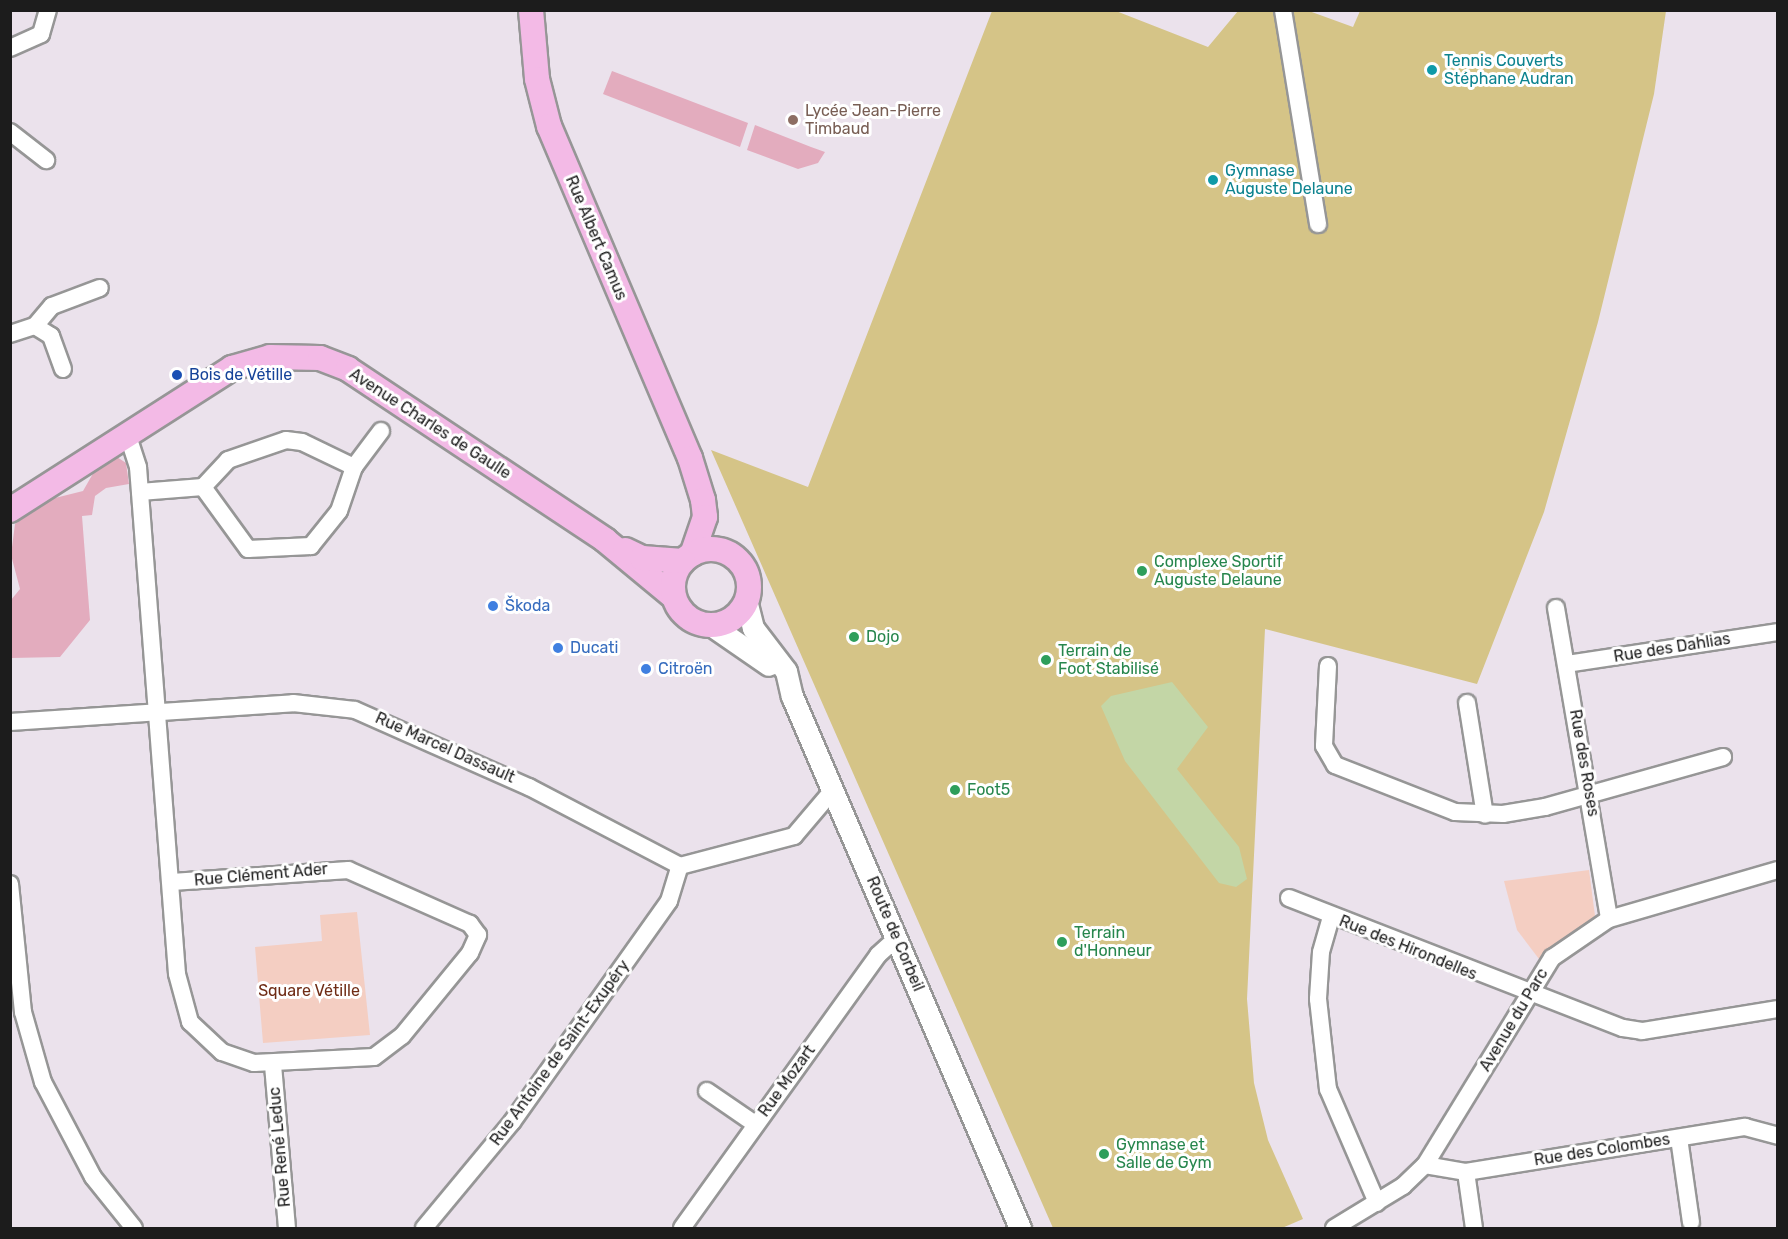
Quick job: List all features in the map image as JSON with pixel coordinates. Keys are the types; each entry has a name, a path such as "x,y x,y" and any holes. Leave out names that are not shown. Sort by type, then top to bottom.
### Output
{"main road":[{"name":"Rue Albert Camus","path":"531,10 537,79 549,126 690,458 711,496 726,553"},
{"name":"Avenue Charles de Gaulle","path":"15,502 232,368 270,357 321,358 348,369 605,540 674,597"},
{"name":"Rue Albert Camus","path":"687,558 705,517 690,458"},
{"name":"Avenue Charles de Gaulle","path":"605,540 642,558 687,558"},
{"path":"726,553 744,570 746,600 732,619 711,625 687,617 674,597 674,578 687,558 726,553"}],"street":[{"path":"10,48 41,34 48,10"},
{"path":"1282,10 1318,224"},
{"path":"10,132 46,160"},
{"path":"10,334 35,326 52,306 100,288"},
{"path":"35,326 51,336 63,369"},
{"path":"203,487 248,549 311,546 339,511 354,467 381,431"},
{"name":"Rue Clément Ader","path":"127,433 140,492 172,882 177,975 190,1022 222,1052 273,1065 382,1054 470,953 478,936 470,924 348,870 172,882"},
{"path":"140,492 203,487 228,460 286,440 302,442 354,467"},
{"name":"Route de Corbeil","path":"746,600 753,627 779,656 792,696 1020,1228"},
{"name":"Rue des Roses","path":"1556,608 1590,795 1609,919"},
{"name":"Route de Corbeil","path":"711,625 753,649 792,696"},
{"name":"Rue des Dahlias","path":"1567,664 1778,632"},
{"path":"1328,666 1324,746 1335,765 1455,812 1485,815 1590,795 1723,757"},
{"name":"Rue Marcel Dassault","path":"10,722 158,710 292,703 376,716 529,787 680,866"},
{"path":"1467,703 1485,815"},
{"path":"680,866 794,836 834,790"},
{"name":"Rue Antoine de Saint-Exupéry","path":"424,1228 505,1131 669,901 680,866"},
{"name":"Avenue du Parc","path":"1334,1228 1377,1203 1425,1165 1528,992 1552,958 1609,919 1778,870"},
{"path":"10,884 22,1012 44,1082 93,1178 134,1228"},
{"name":"Rue des Hirondelles","path":"1288,898 1331,917 1528,992 1642,1031 1778,1009"},
{"path":"1331,917 1318,999 1328,1089 1377,1203"},
{"name":"Rue Mozart","path":"682,1228 878,955 897,938"},
{"name":"Rue René Leduc","path":"273,1065 286,1228"},
{"path":"707,1091 755,1124"},
{"name":"Rue des Colombes","path":"1425,1165 1466,1172 1744,1127 1778,1136"},
{"path":"1679,1138 1691,1222"},
{"name":"Route de Corbeil","path":"997,1172 1034,1228"},
{"path":"1466,1172 1474,1228"}],"shaded area":[{"name":"Complexe Sportif Auguste Delaune","path":"992,11 1116,11 1208,47 1238,11 1309,11 1353,27 1360,11 1666,11 1654,94 1598,322 1544,512 1477,684 1265,629 1247,999 1254,1083 1268,1140 1303,1219 1282,1228 1053,1228 711,450 808,487"},
{"path":"612,71 748,123 740,147 603,94"},
{"path":"755,125 825,152 818,163 798,169 747,150"},
{"path":"117,457 126,463 129,484 106,488 95,496 92,515 82,516 90,620 60,657 11,658 11,600 20,589 11,555 15,524 51,499 83,491 95,470"},
{"path":"1172,682 1208,727 1177,769 1239,847 1247,879 1236,887 1219,883 1125,761 1101,706 1111,696"}],"green space":[{"path":"1589,870 1595,916 1539,959 1517,930 1504,881"},
{"name":"Square Vétille","path":"357,912 370,1035 263,1043 255,947 322,941 320,915"}],"place":[{"name":"Tennis Couverts Stéphane Audran","path":"1432,70"},
{"name":"Lycée Jean-Pierre Timbaud","path":"793,120"},
{"name":"Gymnase Auguste Delaune","path":"1213,180"},
{"name":"Bois de Vétille","path":"177,375"},
{"name":"Complexe Sportif Auguste Delaune","path":"1142,571"},
{"name":"Škoda","path":"493,606"},
{"name":"Dojo","path":"854,637"},
{"name":"Ducati","path":"558,648"},
{"name":"Terrain de Foot Stabilisé","path":"1046,660"},
{"name":"Citroën","path":"646,669"},
{"name":"Foot5","path":"955,790"},
{"name":"Terrain d'Honneur","path":"1062,942"},
{"name":"Gymnase et Salle de Gym","path":"1104,1154"}]}
